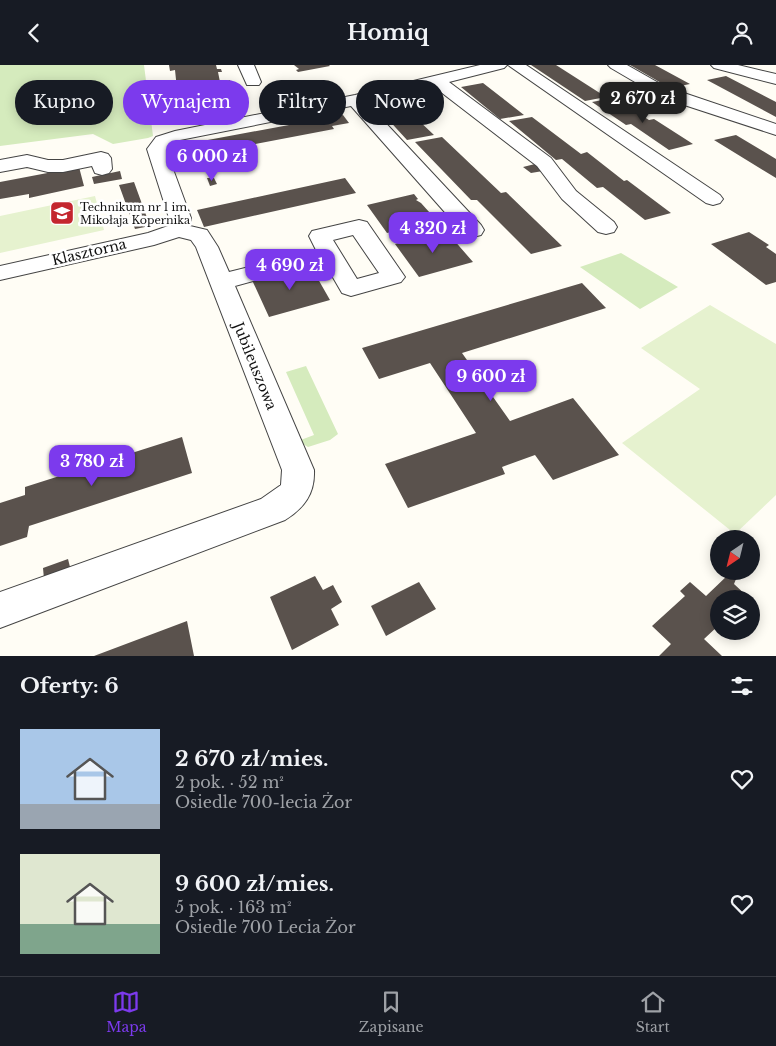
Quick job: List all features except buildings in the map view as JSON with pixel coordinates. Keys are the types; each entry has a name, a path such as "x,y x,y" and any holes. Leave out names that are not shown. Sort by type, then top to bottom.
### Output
{"street":[{"path":"246,65 253,82"},
{"path":"441,80 499,65"},
{"path":"516,65 713,199"},
{"path":"616,65 658,89 675,96 776,130"},
{"path":"719,65 776,79"},
{"path":"444,86 544,162 569,195 606,227"},
{"path":"178,230 180,219 156,149 163,141 175,136 356,100"},
{"path":"351,101 473,230"},
{"path":"0,166 27,161 48,167 63,166 101,158 102,169"},
{"name":"Klasztorna","path":"0,273 154,238 178,230"},
{"name":"Jubileuszowa","path":"0,610 273,510 290,499 298,491 298,470 207,247 199,235 178,230"},
{"path":"221,282 330,253"}],"green space":[{"path":"0,65 144,65 146,80 123,80 123,125 152,125 153,136 113,144 93,134 0,146"},
{"path":"95,196 104,230 0,253 0,216"},
{"path":"621,253 678,287 640,309 580,267"},
{"path":"710,305 776,344 776,495 739,530 730,530 622,443 700,389 641,348"},
{"path":"306,366 338,434 330,440 308,447 298,441 314,435 286,372"}],"place":[{"name":"Technikum nr 1 im. Mikołaja Kopernika","path":"62,213"}]}
